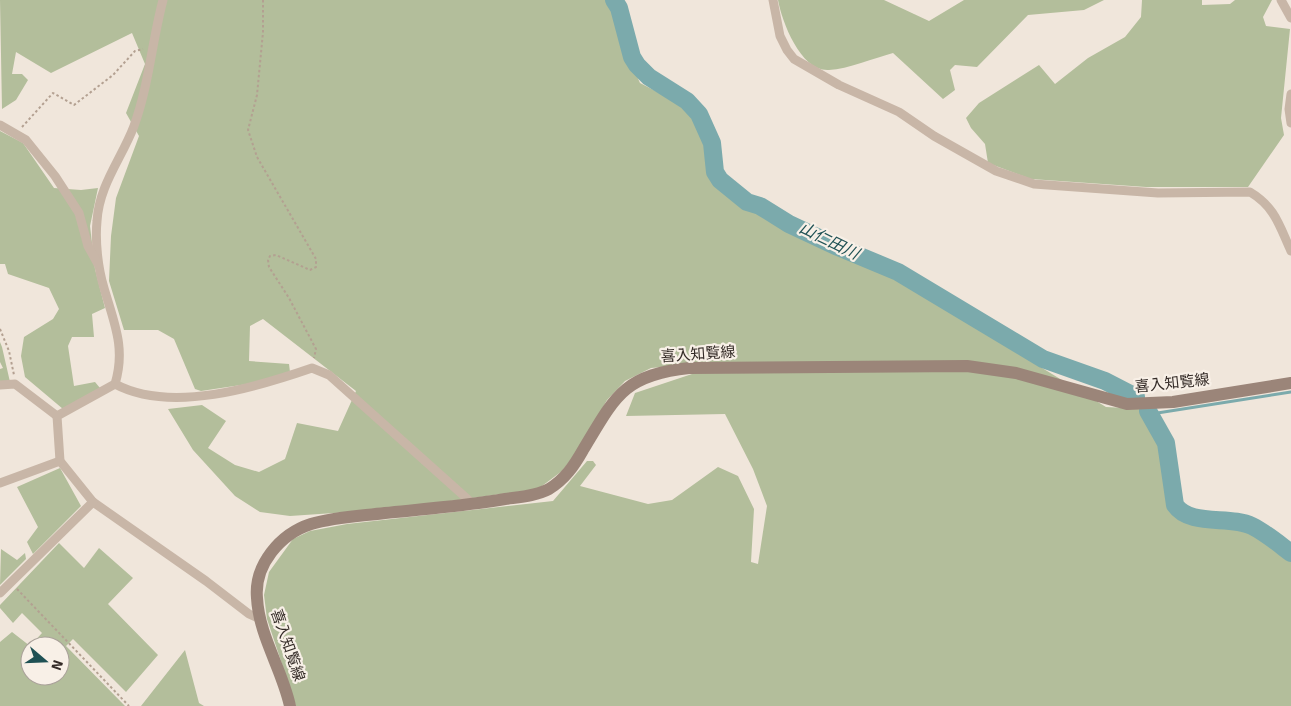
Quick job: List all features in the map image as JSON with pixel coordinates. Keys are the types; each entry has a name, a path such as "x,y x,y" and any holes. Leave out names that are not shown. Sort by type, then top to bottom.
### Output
{"main road":[{"name":"喜入知覧線","path":"290,706 260,619 256,597 265,562 280,542 310,524 342,518 473,504 532,495 548,490 570,471 607,409 620,393 634,382 666,370 967,366 1016,373 1107,401 1127,404 1174,402 1291,383"}],"street":[{"path":"57,416 116,384 121,365 117,326 103,287 96,235 101,200 114,164 134,127 146,87 152,46 163,0"},
{"path":"773,0 780,36 794,59 831,80 898,112 934,136 996,171 1034,184 1158,192 1250,192 1262,199 1272,210 1291,251"},
{"path":"1281,0 1291,18"},
{"path":"1291,94 1288,109 1291,123"},
{"path":"0,125 26,140 55,176 79,212 88,246 100,267"},
{"path":"116,384 125,390 165,397 200,397 259,386 312,368 329,375 473,504"},
{"path":"0,385 15,384 57,416 60,461 93,502 212,585 249,614 260,619"},
{"path":"0,483 60,461"},
{"path":"0,594 93,502"}],"path":[{"path":"263,0 263,32 257,95 248,130 257,157 316,259 316,267 310,270 276,254 270,256 268,260 269,267 290,298 316,349 312,368"},
{"path":"16,133 53,93 74,105 113,75 135,51 152,46"},
{"path":"0,329 9,351 15,384"},
{"path":"10,582 130,706"}],"green space":[{"path":"0,0 622,0 635,44 635,72 640,83 692,110 706,134 712,179 744,207 806,238 890,275 1106,407 1143,409 1155,428 1170,506 1187,522 1218,522 1243,526 1291,560 1291,706 296,706 267,619 264,595 269,572 293,539 310,531 347,524 553,501 587,461 593,461 596,465 580,486 648,504 672,500 718,467 738,476 754,509 751,562 758,564 767,506 753,469 725,414 626,416 635,393 695,373 695,364 651,368 625,381 607,400 578,451 562,471 538,489 393,509 290,516 260,512 235,496 193,450 168,409 202,405 226,421 208,448 235,465 259,472 285,459 297,423 338,431 356,391 263,319 250,326 249,361 289,364 290,372 261,382 201,391 195,389 174,339 158,330 124,330 109,281 111,236 116,198 139,136 126,113 145,64 132,33 51,73 16,52 12,74 22,74 28,80 16,100 2,109"},
{"path":"778,0 884,0 929,21 964,0 1104,0 1084,10 1028,15 977,67 955,65 950,70 955,90 943,99 893,53 853,66 829,70 819,68 810,63 794,44"},
{"path":"1142,0 1202,0 1202,5 1230,4 1235,0 1272,0 1263,17 1266,26 1290,29 1281,118 1284,135 1248,187 1146,187 1031,179 988,163 985,144 971,128 966,118 979,103 1039,65 1055,84 1088,58 1125,37 1141,17"},
{"path":"0,131 23,143 54,188 81,190 98,188 90,226 95,269 105,308 92,314 94,337 72,337 68,346 74,386 95,382 100,388 63,409 25,377 21,356 24,337 53,319 59,309 49,288 8,274 5,264 0,264"},
{"path":"0,342 10,382 0,382 0,369 3,368 0,362"},
{"path":"60,468 81,506 33,554 27,542 38,527 17,487"},
{"path":"59,543 84,568 99,548 133,578 108,604 158,655 126,692 73,639 70,642 70,636 39,636 42,633 22,613 13,623 0,608 0,605"},
{"path":"1,549 17,560 25,553 26,559 0,585"},
{"path":"12,632 20,638 20,686 70,686 70,650 125,706 0,706 0,642"},
{"path":"185,650 199,703 204,706 141,706"}],"waterway":[{"name":"山仁田川","path":"614,0 619,8 632,57 637,65 649,77 687,101 699,114 712,143 715,172 720,180 747,202 760,206 789,224 838,247 898,272 1043,359 1105,381 1136,397"},
{"path":"1151,414 1291,392"},
{"name":"山仁田川","path":"1148,411 1166,443 1175,505 1182,512 1190,516 1233,521 1252,526 1291,553"}]}
